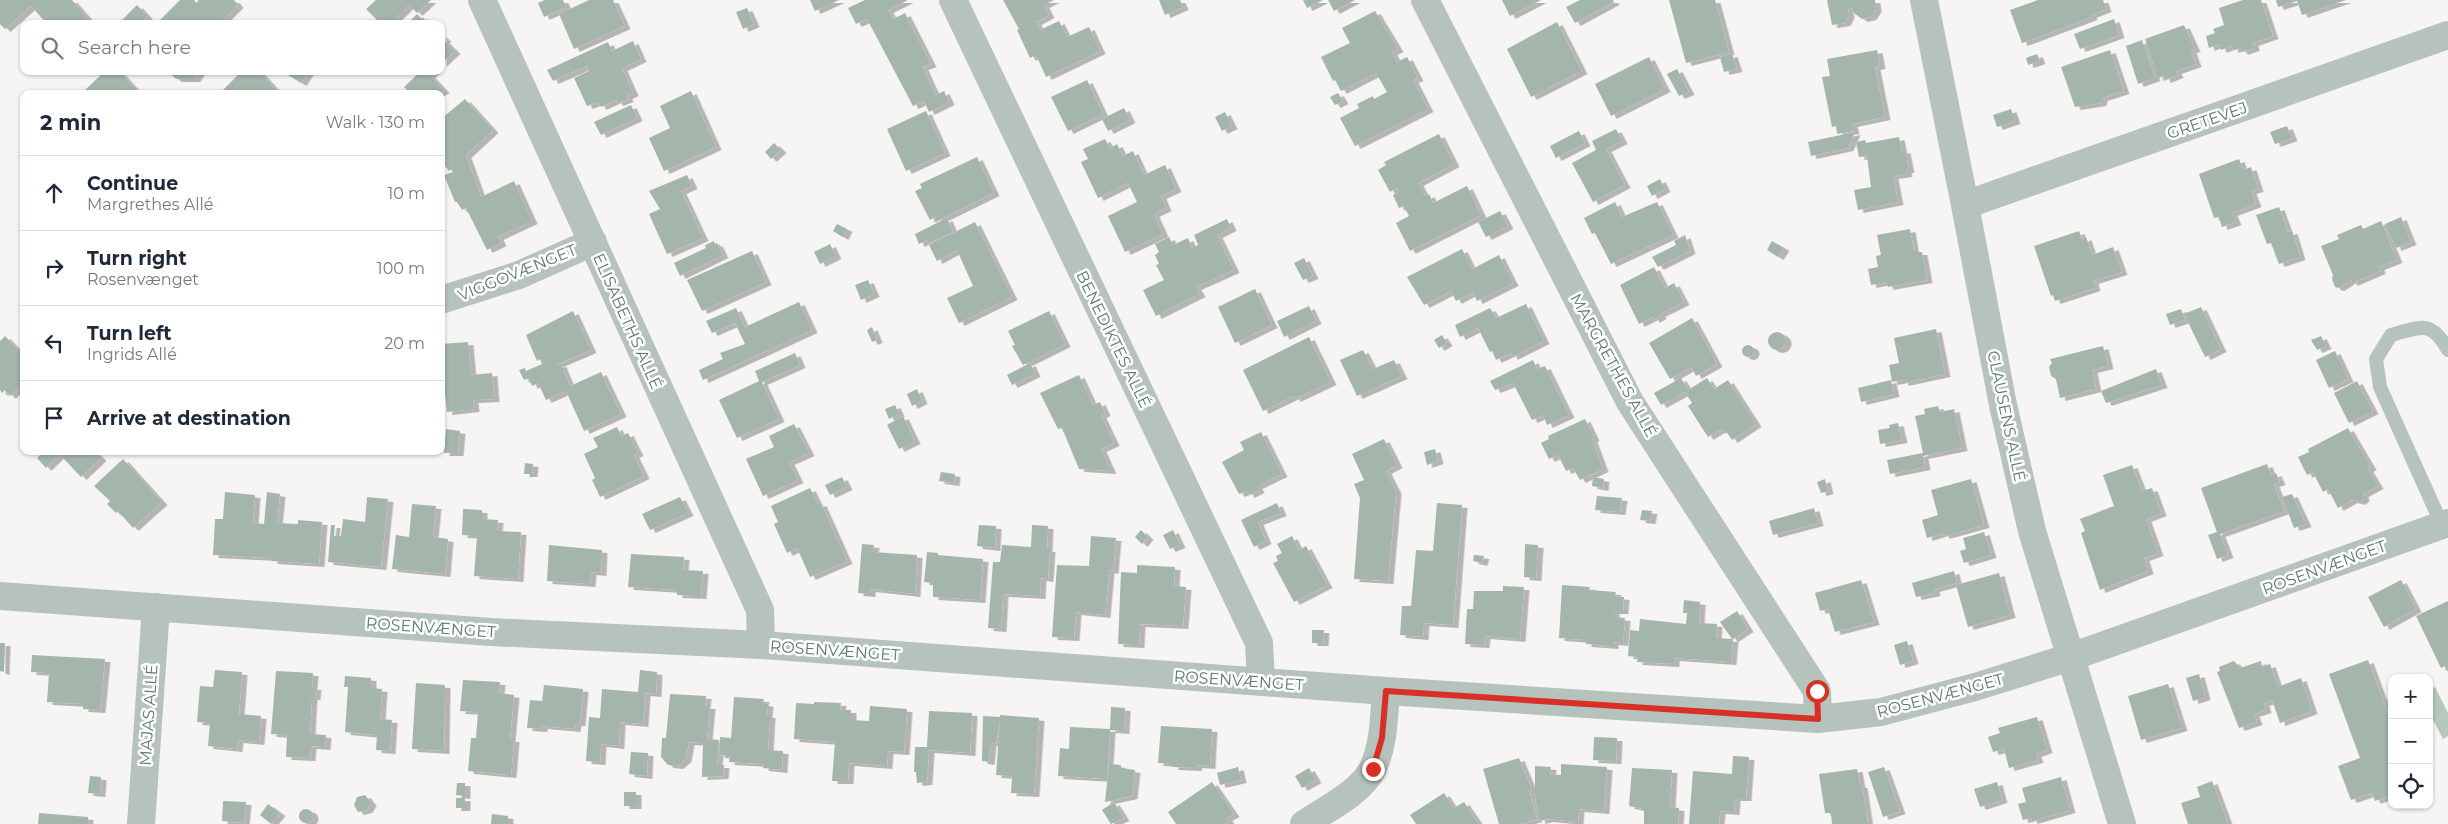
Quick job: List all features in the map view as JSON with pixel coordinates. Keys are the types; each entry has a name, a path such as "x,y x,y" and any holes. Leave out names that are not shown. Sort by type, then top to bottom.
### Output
{"street":[{"name":"ELISABETHS ALLÉ","path":"482,0 760,610 761,645"},
{"name":"BENEDIKTES ALLÉ","path":"953,0 1260,643 1261,682"},
{"name":"MARGRETHES ALLÉ","path":"1425,0 1630,402 1817,691 1818,719"},
{"name":"CLAUSENS ALLÉ","path":"1924,0 2002,405 2032,531 2122,824"},
{"name":"GRETEVEJ","path":"1965,205 2448,35"},
{"name":"VIGGOVÆNGET","path":"445,299 519,275 593,242"},
{"name":"ROSENVÆNGET","path":"0,596 491,632 761,645 1386,691 1818,719 1881,712 1975,687 2071,657 2445,524"},
{"name":"MAJAS ALLÉ","path":"141,824 156,607"},
{"path":"1304,824 1358,787 1373,769 1382,738 1386,691"}],"lane":[{"path":"2445,524 2380,387 2376,359 2391,335 2423,326 2439,333 2448,350"}],"shaded area":[{"path":"2435,687 2448,713 2448,736 2443,739 2433,720 2433,688"}],"building":[{"path":"0,0 72,0 90,20 43,20 31,6 5,29 0,24"},
{"path":"180,0 194,0 196,3 199,0 234,0 238,5 223,20 160,20"},
{"path":"376,0 431,0 417,13 409,5 394,20 377,20 366,9"},
{"path":"545,0 563,0 566,7 544,17 538,3"},
{"path":"589,0 613,0 625,26 574,49 559,14"},
{"path":"810,0 839,0 815,11"},
{"path":"865,0 908,0 888,10 893,19 905,13 931,64 923,67 930,83 936,95 944,91 949,102 929,112 924,101 913,106 867,19 856,24 848,8"},
{"path":"1003,0 1054,0 1044,5 1049,15 1036,22 1040,30 1059,21 1067,37 1089,27 1100,51 1046,77 1036,55 1030,58 1017,30 1019,29"},
{"path":"1159,0 1180,0 1183,7 1165,15"},
{"path":"1303,0 1323,0 1307,8"},
{"path":"1328,0 1355,0 1334,11"},
{"path":"1502,0 1541,0 1510,16"},
{"path":"1580,0 1613,0 1614,2 1575,23 1566,7"},
{"path":"1669,0 1715,0 1729,52 1686,63"},
{"path":"1827,0 1875,0 1876,9 1871,17 1862,19 1854,13 1852,8 1848,9 1849,15 1845,23 1832,25"},
{"path":"2038,0 2103,0 2106,9 2091,15 2092,17 2022,43 2010,10"},
{"path":"2243,0 2261,0 2273,36 2253,43 2254,48 2242,52 2240,48 2233,50 2232,46 2221,50 2219,44 2209,48 2206,36 2215,33 2213,29 2224,25 2219,8"},
{"path":"2276,0 2346,0 2302,15 2297,1 2278,7"},
{"path":"137,5 147,16 144,20 122,20"},
{"path":"747,8 754,24 743,29 736,12"},
{"path":"1375,11 1398,49 1392,52 1397,62 1407,57 1418,78 1413,80 1428,109 1355,146 1340,118 1359,108 1357,104 1373,96 1374,99 1387,92 1376,73 1341,91 1335,80 1333,81 1321,57 1350,43 1342,28"},
{"path":"417,14 423,20 411,20"},
{"path":"2114,19 2119,35 2080,49 2074,34"},
{"path":"1557,22 1582,71 1531,97 1507,49"},
{"path":"2184,25 2195,49 2191,50 2196,64 2176,71 2178,75 2165,80 2164,76 2158,78 2145,39"},
{"path":"2142,40 2155,78 2138,84 2126,46"},
{"path":"445,41 455,51 445,60"},
{"path":"633,41 641,59 622,68 633,93 627,96 628,99 618,103 616,100 601,107 598,102 587,106 574,78 589,71 587,66 553,81 547,70 608,42 612,51"},
{"path":"1877,50 1880,66 1875,67 1885,117 1852,124 1854,131 1837,134 1836,126 1832,127 1822,77 1830,76 1827,59"},
{"path":"2110,50 2124,91 2102,98 2101,103 2075,107 2061,67"},
{"path":"1732,54 1737,69 1724,72 1720,57"},
{"path":"2037,54 2040,61 2028,65 2026,58"},
{"path":"1649,57 1665,89 1611,116 1595,84"},
{"path":"1677,69 1689,92 1679,96 1667,74"},
{"path":"101,75 123,75 136,90 85,90"},
{"path":"172,75 198,75 195,79 176,79"},
{"path":"238,75 263,75 276,90 223,90"},
{"path":"288,75 306,75 301,83"},
{"path":"417,75 430,75 444,90 407,90 404,87"},
{"path":"1087,80 1103,114 1068,131 1051,97"},
{"path":"691,91 716,147 664,171 649,138 670,128 660,106"},
{"path":"1338,93 1343,101 1335,105 1330,97"},
{"path":"465,99 493,130 466,155 481,197 514,181 532,221 498,237 501,243 487,250 466,208 462,210 457,202 455,202 445,177 445,175 453,172 452,169 449,171 445,166 445,116"},
{"path":"631,105 637,118 601,135 594,122"},
{"path":"1124,108 1130,120 1108,131 1102,119"},
{"path":"2011,109 2015,121 1997,127 1993,115"},
{"path":"926,111 945,153 906,171 887,129"},
{"path":"1225,112 1232,126 1222,131 1215,117"},
{"path":"2287,126 2292,138 2275,144 2270,132"},
{"path":"1616,129 1622,141 1606,149 1625,185 1593,202 1572,163 1596,150 1592,141"},
{"path":"1579,131 1585,143 1556,158 1550,146"},
{"path":"1855,132 1848,148 1811,156 1808,142"},
{"path":"1439,134 1454,164 1418,183 1425,196 1429,194 1433,203 1467,186 1481,215 1410,251 1396,223 1409,216 1404,206 1399,208 1393,195 1399,192 1397,188 1390,192 1378,170 1386,165 1384,162"},
{"path":"1899,137 1902,151 1905,150 1909,170 1906,170 1907,174 1893,176 1898,202 1858,210 1854,190 1871,187 1867,156 1859,157 1856,142 1865,140 1866,143"},
{"path":"1105,139 1110,148 1117,144 1123,156 1133,151 1144,175 1165,165 1176,189 1161,196 1166,208 1154,214 1163,234 1125,252 1108,216 1137,202 1128,183 1098,198 1081,162 1088,159 1083,149"},
{"path":"774,143 781,150 771,159 765,152"},
{"path":"977,157 994,193 937,221 935,217 930,220 915,191 922,188 920,184"},
{"path":"2239,159 2243,170 2251,167 2258,189 2251,191 2256,204 2232,213 2236,222 2222,227 2219,217 2214,218 2199,174"},
{"path":"687,175 692,186 681,191 703,238 667,254 649,214 660,209 649,191"},
{"path":"1660,179 1665,189 1652,196 1647,186"},
{"path":"1615,202 1622,217 1657,202 1673,235 1611,264 1595,233 1592,234 1584,218"},
{"path":"2279,207 2288,232 2292,231 2300,257 2279,264 2271,243 2267,244 2256,215"},
{"path":"1500,211 1508,226 1486,237 1478,222"},
{"path":"2401,217 2411,242 2396,248 2385,224"},
{"path":"947,218 953,232 929,243 927,240 919,244 915,234"},
{"path":"1227,219 1231,228 1217,235 1234,270 1196,287 1200,294 1156,316 1143,290 1164,280 1156,265 1159,264 1155,255 1159,252 1155,244 1169,237 1173,245 1188,238 1192,248 1198,245 1194,235"},
{"path":"2381,221 2397,260 2379,267 2380,271 2352,283 2351,280 2339,288 2335,287 2332,279 2333,275 2321,246 2339,239 2337,235 2361,225 2363,229"},
{"path":"975,222 1012,297 959,323 947,298 973,286 957,250 937,261 929,245"},
{"path":"837,224 847,229 843,237 833,231"},
{"path":"1910,229 1914,252 1922,252 1927,280 1888,287 1886,282 1871,285 1868,269 1878,267 1876,256 1881,255 1877,235"},
{"path":"2079,231 2082,239 2086,237 2092,255 2113,247 2122,272 2093,281 2095,288 2055,301 2053,295 2051,296 2034,246"},
{"path":"1685,235 1690,251 1658,267 1652,257 1676,245 1674,241"},
{"path":"714,241 723,255 680,276 674,263 706,248 705,245"},
{"path":"1772,241 1784,248 1778,257 1767,250"},
{"path":"830,244 836,256 820,264 814,252"},
{"path":"1462,249 1472,269 1499,255 1513,283 1477,301 1473,292 1456,301 1451,291 1424,305 1407,277"},
{"path":"752,251 766,282 702,311 687,280"},
{"path":"1304,258 1313,276 1303,280 1294,263"},
{"path":"1654,267 1665,288 1674,283 1684,302 1660,314 1661,316 1654,320 1653,317 1639,324 1620,285"},
{"path":"868,280 874,294 861,300 855,285"},
{"path":"1255,289 1272,325 1235,343 1218,307"},
{"path":"799,302 812,330 703,380 699,370 723,359 720,353 745,344 735,323 712,333 706,321 736,308 745,327"},
{"path":"1526,304 1544,341 1512,357 1511,353 1496,360 1478,328 1460,337 1455,325 1490,308 1496,318"},
{"path":"1309,306 1316,321 1284,337 1277,321"},
{"path":"2201,307 2221,349 2205,357 2184,314"},
{"path":"2181,309 2185,320 2170,325 2166,314"},
{"path":"573,311 591,350 556,365 561,364 570,386 601,372 621,414 584,431 566,391 546,400 538,383 532,386 529,378 524,380 519,370 525,368 526,371 542,364 540,359 537,361 526,335"},
{"path":"1049,311 1065,344 1023,365 1012,346 1015,345 1008,331"},
{"path":"1692,318 1717,364 1696,376 1691,367 1670,379 1649,343"},
{"path":"872,327 877,340 872,342 867,330"},
{"path":"1936,329 1945,374 1903,383 1903,380 1892,382 1889,365 1899,363 1894,338"},
{"path":"1773,332 1781,332 1786,337 1784,348 1773,350 1768,345 1768,337"},
{"path":"1442,335 1447,343 1439,348 1434,340"},
{"path":"5,336 20,352 20,387 10,396 5,390 2,393 0,390 0,341"},
{"path":"2321,336 2326,346 2317,350 2311,340"},
{"path":"1309,337 1331,382 1295,399 1294,396 1263,411 1243,370"},
{"path":"468,342 471,375 492,373 494,399 473,400 474,409 447,412 445,344"},
{"path":"1750,345 1753,346 1753,356 1746,357 1743,356 1742,349 1743,346"},
{"path":"2103,346 2108,366 2092,370 2096,389 2060,398 2056,379 2051,376 2049,367 2052,363 2050,359"},
{"path":"1363,350 1373,369 1394,360 1402,376 1357,396 1340,360"},
{"path":"2335,351 2348,379 2329,388 2316,360"},
{"path":"795,353 800,365 762,382 779,419 737,438 719,400 759,381 755,371"},
{"path":"1533,360 1537,369 1545,366 1569,415 1547,425 1543,415 1532,420 1513,383 1495,390 1490,381"},
{"path":"1030,363 1035,374 1012,385 1007,375"},
{"path":"2156,369 2162,385 2106,403 2101,391"},
{"path":"1079,375 1093,405 1100,402 1105,413 1101,415 1114,443 1101,449 1111,471 1079,469 1062,428 1058,429 1040,393"},
{"path":"1681,378 1688,390 1707,378 1714,389 1728,380 1756,424 1732,440 1726,431 1719,430 1708,437 1688,406 1692,403 1685,392 1661,405 1654,393"},
{"path":"1891,380 1894,394 1861,402 1858,388"},
{"path":"2357,381 2373,411 2349,423 2334,393"},
{"path":"917,389 922,401 912,406 907,394"},
{"path":"895,405 899,414 889,419 885,409"},
{"path":"1938,406 1940,412 1954,409 1962,448 1923,456 1925,467 1890,474 1887,460 1923,453 1915,416 1925,414 1924,409"},
{"path":"903,416 915,441 899,449 887,425"},
{"path":"1585,419 1594,438 1592,439 1603,469 1580,480 1573,468 1566,471 1558,455 1549,459 1541,443 1549,439 1548,436"},
{"path":"1898,423 1902,440 1880,444 1878,430 1890,428 1889,425"},
{"path":"794,424 809,453 789,462 798,480 763,496 746,459 774,447 769,436"},
{"path":"617,427 621,436 628,433 638,453 634,455 644,476 600,497 592,480 595,478 584,454 598,447 593,438"},
{"path":"2348,428 2371,467 2368,469 2378,486 2363,494 2364,498 2360,502 2352,500 2338,508 2328,489 2323,492 2313,472 2307,475 2298,457 2309,452 2308,449"},
{"path":"446,429 460,431 458,453 445,453"},
{"path":"1261,432 1282,474 1257,486 1259,490 1249,495 1247,491 1239,494 1222,462 1244,450 1240,442"},
{"path":"1384,439 1397,465 1386,471 1396,491 1388,581 1354,579 1360,498 1354,484 1364,480 1352,454"},
{"path":"1435,449 1438,461 1427,465 1424,452"},
{"path":"40,455 59,455 46,468 37,458"},
{"path":"64,455 98,455 101,458 81,477 62,457"},
{"path":"123,459 162,502 133,528 118,511 116,513 107,504 110,501 94,486"},
{"path":"525,463 533,464 532,474 524,474"},
{"path":"2267,464 2271,475 2276,473 2280,482 2274,484 2284,511 2220,534 2228,555 2217,559 2208,535 2217,532 2201,488"},
{"path":"2132,465 2142,491 2152,488 2161,513 2146,519 2158,553 2144,558 2148,571 2100,590 2081,533 2085,531 2080,519 2114,506 2103,475"},
{"path":"941,472 955,474 954,483 939,481"},
{"path":"842,477 847,487 830,495 825,485"},
{"path":"1593,477 1604,479 1603,488 1592,486"},
{"path":"1825,479 1828,491 1821,493 1817,482"},
{"path":"1971,479 1984,525 1944,536 1943,533 1927,538 1922,520 1938,515 1931,490"},
{"path":"810,488 818,504 821,503 847,561 810,577 797,548 787,553 774,524 778,522 771,506"},
{"path":"225,492 255,495 253,523 264,524 267,492 280,494 277,523 298,524 298,520 322,522 319,564 272,561 272,558 213,555 215,519 223,519"},
{"path":"2292,494 2306,524 2294,528 2282,497"},
{"path":"1597,496 1622,498 1620,512 1595,510"},
{"path":"367,497 388,499 381,567 328,562 331,525 335,525 334,536 341,536 343,519 365,522"},
{"path":"680,497 688,513 650,530 642,514"},
{"path":"1277,503 1281,513 1258,522 1266,541 1254,547 1241,520"},
{"path":"1437,503 1462,505 1453,625 1424,623 1423,637 1400,635 1402,606 1411,606 1416,550 1433,551"},
{"path":"412,504 436,506 433,537 448,539 445,574 392,569 396,535 409,537"},
{"path":"1814,508 1818,523 1773,535 1769,521"},
{"path":"463,509 482,510 482,519 498,520 497,531 521,532 518,579 474,576 477,536 462,535"},
{"path":"1642,510 1652,511 1650,521 1640,520"},
{"path":"979,525 996,526 995,548 977,546"},
{"path":"1032,525 1048,526 1047,549 1050,549 1048,579 1041,578 1040,596 1003,594 1001,629 988,628 993,562 1000,562 1002,545 1031,547"},
{"path":"1141,530 1148,537 1142,544 1135,537"},
{"path":"1173,530 1180,545 1170,549 1163,535"},
{"path":"1984,532 1991,555 1964,563 1960,551 1966,549 1963,538"},
{"path":"1091,536 1116,538 1113,571 1109,570 1105,615 1076,612 1074,638 1052,637 1057,565 1089,566"},
{"path":"1292,536 1299,550 1306,546 1327,585 1294,602 1273,563 1278,561 1276,556 1282,553 1277,544"},
{"path":"862,544 874,545 873,552 917,555 915,594 870,589 870,594 858,593"},
{"path":"1525,544 1538,545 1536,578 1524,577"},
{"path":"549,545 602,550 601,573 591,572 590,584 547,581"},
{"path":"927,552 938,553 938,555 983,559 980,600 933,597 933,583 924,582"},
{"path":"631,554 684,557 683,570 703,571 701,596 677,595 677,590 628,587"},
{"path":"1474,555 1484,556 1482,563 1473,561"},
{"path":"1137,565 1175,567 1174,586 1186,587 1183,626 1140,624 1139,645 1118,644 1121,572 1137,573"},
{"path":"1954,571 1957,583 1934,589 1935,593 1916,597 1912,583"},
{"path":"1999,573 2010,615 1968,627 1956,585"},
{"path":"1861,580 1874,622 1835,632 1828,609 1820,611 1815,593"},
{"path":"2401,580 2416,609 2384,627 2368,597"},
{"path":"1562,585 1590,587 1589,590 1616,592 1615,596 1624,597 1623,611 1614,611 1614,617 1625,618 1623,643 1613,642 1613,646 1586,644 1586,640 1559,638"},
{"path":"1503,586 1524,587 1520,639 1485,636 1484,645 1465,644 1467,609 1473,609 1474,591 1503,591"},
{"path":"1684,600 1700,602 1699,623 1717,624 1716,638 1732,639 1720,622 1737,611 1748,629 1733,639 1731,662 1674,658 1674,664 1637,662 1638,657 1628,656 1630,630 1639,631 1640,619 1686,624 1687,613 1683,613"},
{"path":"2448,601 2448,672 2445,666 2441,668 2416,616"},
{"path":"1312,630 1324,630 1323,643 1312,643"},
{"path":"1907,641 1913,661 1900,665 1894,645"},
{"path":"0,643 5,643 4,672 0,671"},
{"path":"32,655 105,659 100,710 83,709 83,704 47,702 49,673 31,672"},
{"path":"2368,660 2388,714 2388,796 2375,801 2372,793 2351,800 2338,766 2360,758 2329,674"},
{"path":"2234,661 2240,668 2261,661 2262,667 2270,664 2278,687 2301,678 2312,711 2280,723 2272,700 2264,703 2266,710 2254,714 2257,722 2239,728 2217,672 2220,671 2219,667"},
{"path":"215,670 242,672 239,714 261,716 259,742 238,740 237,749 208,746 210,723 197,722 200,686 213,687"},
{"path":"640,670 657,672 656,694 645,693 643,724 620,722 619,746 601,744 600,762 586,761 589,717 600,718 602,689 638,692"},
{"path":"276,671 313,673 312,687 316,687 315,697 312,697 310,734 326,735 325,747 311,746 310,758 286,757 287,735 271,734"},
{"path":"2199,674 2205,697 2193,701 2186,678"},
{"path":"345,676 371,678 371,688 382,689 380,719 392,720 390,751 376,750 377,735 345,732 348,687 344,687"},
{"path":"463,680 500,682 499,693 514,695 510,739 514,739 511,775 468,771 471,738 476,738 478,712 460,711"},
{"path":"416,683 445,685 444,751 412,749"},
{"path":"2168,684 2182,728 2141,740 2128,696"},
{"path":"544,685 583,689 580,723 576,723 575,729 542,726 542,729 527,728 530,700 542,701"},
{"path":"670,694 706,696 705,706 710,706 707,739 719,740 717,765 724,765 723,776 702,777 703,743 689,742 686,759 678,766 668,765 661,757 662,738 666,738"},
{"path":"734,697 764,699 763,703 768,704 767,715 770,715 768,750 783,751 782,770 763,768 764,764 729,762 730,756 719,755 720,737 731,738"},
{"path":"814,702 841,703 840,710 851,710 851,720 869,721 870,706 907,709 904,752 888,751 887,766 849,763 848,781 832,781 835,742 794,739 796,703 814,704"},
{"path":"1111,707 1125,708 1124,731 1110,730 1107,779 1058,776 1060,748 1069,749 1070,727 1110,729"},
{"path":"929,711 972,713 970,753 929,750 927,782 917,783 916,772 914,772 915,747 927,747"},
{"path":"1000,715 1039,718 1034,794 1011,793 1012,776 996,775 1000,719 996,744 991,743 989,762 982,761 983,716 1000,717"},
{"path":"2037,717 2047,750 2036,754 2038,760 2009,768 2004,749 1993,752 1988,737 2000,733 1998,728"},
{"path":"1161,726 1212,729 1210,766 1197,765 1196,768 1173,767 1173,764 1158,763"},
{"path":"1594,737 1617,738 1616,761 1593,760"},
{"path":"631,752 648,753 647,776 629,774"},
{"path":"1733,756 1749,757 1746,798 1735,798 1734,812 1720,811 1719,824 1689,824 1693,771 1732,774"},
{"path":"1519,758 1532,790 1529,791 1537,819 1520,824 1499,824 1483,769"},
{"path":"1109,764 1121,765 1121,768 1135,770 1132,796 1105,802"},
{"path":"1561,764 1607,767 1604,811 1579,809 1578,822 1548,819 1540,821 1535,797 1535,766 1551,767 1550,774 1561,775"},
{"path":"1238,767 1241,780 1220,785 1217,773"},
{"path":"1884,767 1900,811 1883,817 1868,772"},
{"path":"1309,768 1316,780 1302,788 1295,776"},
{"path":"1632,768 1672,770 1670,807 1679,808 1678,824 1644,824 1644,809 1629,806"},
{"path":"1857,769 1860,785 1862,785 1868,824 1832,824 1831,813 1825,813 1819,774"},
{"path":"90,776 101,777 100,794 88,793"},
{"path":"2061,777 2070,810 2032,821 2031,818 2023,820 2018,804 2026,802 2022,788"},
{"path":"2212,781 2228,824 2188,824 2181,803 2200,797 2197,787"},
{"path":"1212,782 1234,814 1227,818 1229,821 1224,824 1176,824 1168,812"},
{"path":"1997,782 2002,800 1980,807 1974,789"},
{"path":"457,783 465,783 465,796 456,795"},
{"path":"624,792 636,792 636,806 624,806"},
{"path":"1444,793 1454,808 1464,802 1479,824 1416,824 1410,815"},
{"path":"365,795 371,803 367,810 358,812 354,805 357,797"},
{"path":"456,798 465,798 465,808 456,808"},
{"path":"223,801 246,802 244,823 222,821"},
{"path":"1114,802 1124,818 1111,824 1102,810"},
{"path":"268,804 280,813 271,824 260,815"},
{"path":"303,809 309,809 313,816 309,823 303,823 299,819 299,813"},
{"path":"39,813 88,817 88,824 38,824"},
{"path":"492,814 508,816 508,824 491,824"}],"route":[{"path":"1373,769 1382,738 1386,691 1818,719 1817,691"}]}
